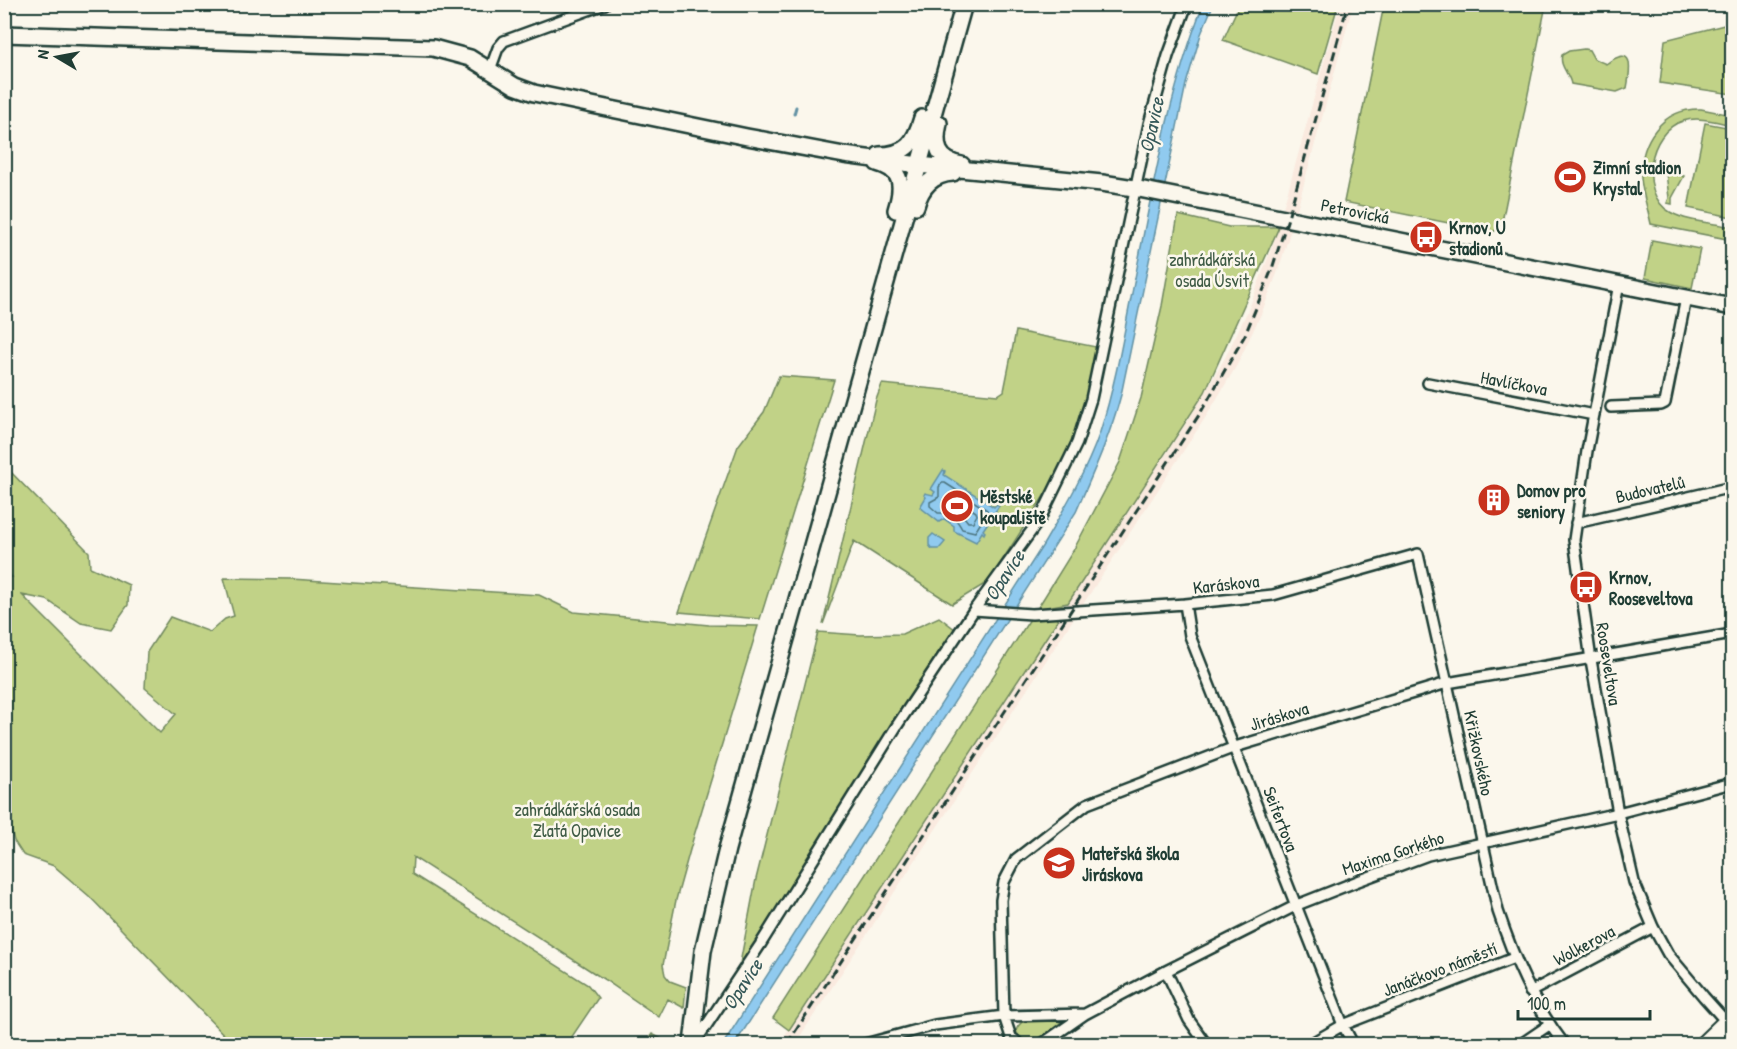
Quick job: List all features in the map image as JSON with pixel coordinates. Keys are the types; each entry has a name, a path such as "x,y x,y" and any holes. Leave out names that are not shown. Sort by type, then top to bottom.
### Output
{"main road":[{"path":"843,155 892,155 904,150 913,141 941,53 964,4"},
{"path":"693,1044 700,967 716,891 737,810 964,4"},
{"path":"964,4 956,60 936,143 941,154 950,162 994,172"},
{"path":"4,34 447,50 470,58 514,86 534,93 843,155 994,172"},
{"path":"843,155 887,166 897,175 900,184 899,198 883,255 875,321"},
{"path":"875,321 902,253 918,198 925,185 946,173 994,172"},
{"name":"Petrovická","path":"994,172 1136,188 1732,307"},
{"path":"1702,1044 1731,1022"}],"street":[{"path":"490,70 498,48 504,41 604,4"},
{"path":"693,1044 760,945 896,727 974,610 1040,519 1077,443 1091,399 1136,188 1165,67 1187,4"},
{"name":"Rooseveltova","path":"1619,284 1594,415 1574,540 1591,660 1618,813 1634,882 1653,927 1668,954 1704,996 1731,1022"},
{"path":"1611,407 1665,403 1686,298"},
{"name":"Havlíčkova","path":"1428,383 1594,415"},
{"name":"Budovatelů","path":"1576,523 1732,487"},
{"name":"Karáskova","path":"974,610 1032,614 1273,596 1418,554"},
{"name":"Křižkovského","path":"1418,554 1482,845 1498,911 1514,958"},
{"name":"Seifertova","path":"1185,604 1190,636 1342,1024 1353,1044"},
{"name":"Jiráskova","path":"1004,1016 1001,900 1005,882 1016,859 1087,804 1235,747 1447,683 1732,634"},
{"name":"Maxima Gorkého","path":"1042,1044 1085,1014 1297,905 1428,855 1482,845 1618,813 1732,783"},
{"name":"Wolkerova","path":"1530,992 1653,927"},
{"name":"Janáčkovo náměstí","path":"1310,1044 1342,1024 1514,958 1549,1025"},
{"path":"1166,971 1189,1020 1206,1044"},
{"name":"Maxima Gorkého","path":"866,1044 935,1025 1004,1016 1085,1014"},
{"path":"1004,1016 1011,1037 1019,1044"},
{"path":"1717,1044 1731,1022"},
{"path":"1521,1044 1549,1025 1564,1044"}],"shaded area":[{"path":"1340,5 1353,5 1294,220 1262,312 1237,365 1207,415 795,1044 779,1044 1196,408 1225,358 1250,306 1273,244"}],"green space":[{"path":"1239,5 1338,5 1318,74 1223,40"},
{"path":"1384,5 1546,5 1501,227 1493,232 1344,202"},
{"path":"1732,23 1732,94 1660,83 1665,40"},
{"path":"1589,50 1594,59 1606,64 1615,58 1626,57 1629,66 1627,88 1617,92 1571,84 1562,63 1562,55 1569,51"},
{"path":"1701,109 1732,115 1732,125 1695,119 1683,121 1671,127 1655,149 1651,163 1654,191 1660,203 1670,212 1692,220 1732,227 1732,240 1651,224 1644,195 1641,178 1644,151 1656,129 1675,114"},
{"path":"1705,123 1732,128 1732,217 1688,208"},
{"path":"1666,173 1684,176 1672,198 1672,204 1667,203 1669,198"},
{"name":"zahrádkářská osada Úsvit","path":"1178,215 1229,227 1279,227 1205,392 1068,603 1037,609 1073,551 1120,462 1141,398 1162,306"},
{"path":"1652,240 1700,249 1692,288 1645,278"},
{"name":"Městské koupaliště","path":"1016,331 1096,347 1083,416 1055,479 988,582 952,604 854,541 823,624 876,400 882,384 998,395 1004,391"},
{"path":"779,376 834,380 760,619 679,612 738,446 764,412"},
{"name":"zahrádkářská osada Zlatá Opavice","path":"5,466 89,552 90,567 129,585 128,605 111,629 81,623 47,600 22,595 160,733 176,714 145,688 147,652 170,617 210,632 225,619 234,616 224,578 291,579 539,595 574,612 709,625 758,626 693,839 676,900 663,965 665,975 670,981 686,987 684,1008 668,999 659,1017 413,857 412,874 588,985 598,998 567,1044 233,1044 89,896 54,866 23,855 14,841 4,815 4,579 12,577 5,570"},
{"path":"939,617 956,630 739,969 756,879 818,632 860,635 902,634"},
{"path":"1059,618 789,1030 773,1018 1030,619"},
{"path":"1037,1017 1066,1018 1035,1043 1023,1041 1016,1031 1024,1021"},
{"path":"652,1034 671,1044 645,1044"}],"water":[{"path":"1203,5 1213,5 1201,34 1186,84 1121,395 1095,469 1076,512 735,1044 723,1044 1043,545 1088,461 1100,432 1113,386 1168,117"},
{"name":"Městské koupaliště","path":"943,470 944,475 994,507 997,504 999,506 983,530 984,534 982,532 976,542 954,531 954,526 944,519 939,522 920,507 926,497 925,493 933,495 935,492 931,489"},
{"name":"Městské koupaliště","path":"933,534 945,542 939,549 932,549 929,545 929,538"}],"waterway":[{"path":"794,114 796,107"}],"railway":[{"path":"787,1044 1201,412 1245,335 1272,269 1288,218 1348,4"}],"place":[{"name":"Zimní stadion Krystal","path":"1570,177"},
{"name":"Krnov, U stadionů","path":"1426,237"},
{"name":"Domov pro seniory","path":"1494,500"},
{"name":"Městské koupaliště","path":"957,506"},
{"name":"Krnov, Rooseveltova","path":"1586,587"},
{"name":"Mateřská škola Jiráskova","path":"1059,863"}],"water label":[{"name":"Opavice","path":"1151,125"},
{"name":"Opavice","path":"1004,575"},
{"name":"Opavice","path":"742,984"}]}
